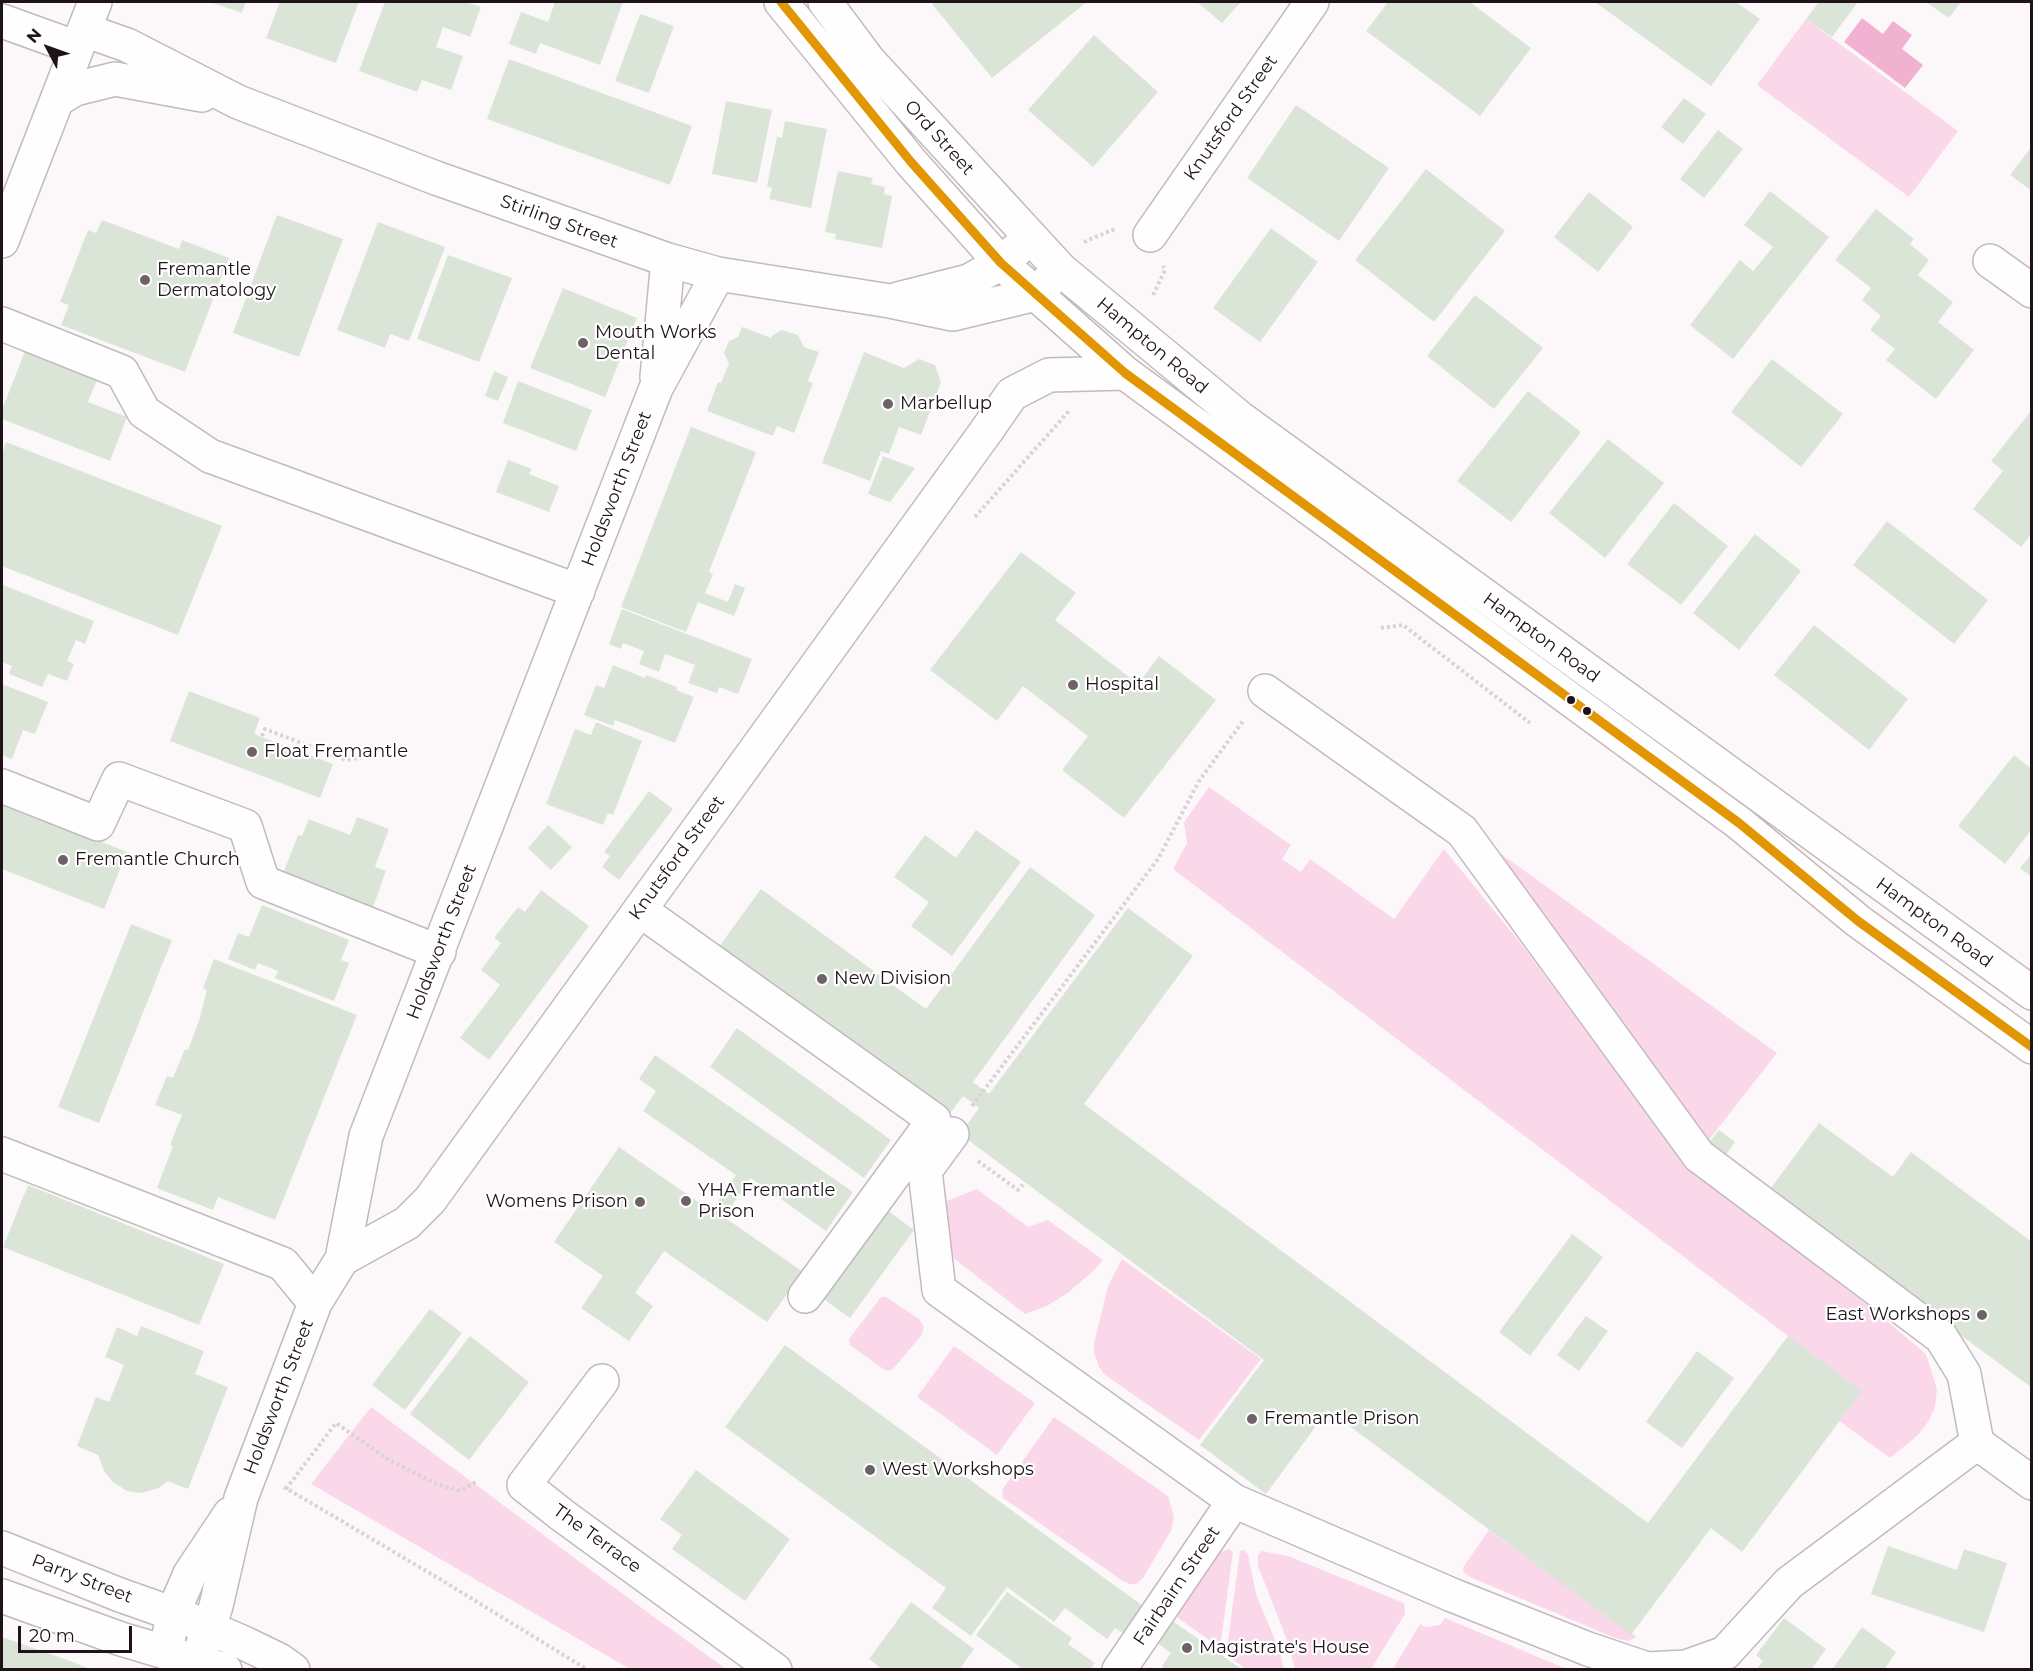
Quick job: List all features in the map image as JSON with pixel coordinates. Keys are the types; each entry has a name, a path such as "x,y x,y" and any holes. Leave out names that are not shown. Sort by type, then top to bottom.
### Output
{"street":[{"name":"Ord Street","path":"781,2 911,162 1001,263 1125,373"},
{"name":"Ord Street","path":"825,2 869,61 1060,269"},
{"name":"Knutsford Street","path":"1150,235 1312,2"},
{"name":"Stirling Street","path":"2,21 85,27 127,45 238,102 436,178 668,260 718,274 890,301 953,314 1036,294"},
{"path":"2,241 85,27"},
{"name":"Stirling Street","path":"57,100 75,89 115,79 238,102"},
{"name":"Stirling Street","path":"890,301 969,281 1001,263 1030,238"},
{"name":"Holdsworth Street","path":"656,388 668,260"},
{"path":"1990,261 2031,291"},
{"path":"1036,294 1060,269"},
{"name":"Hampton Road","path":"1060,269 1240,418 2031,993"},
{"name":"Holdsworth Street","path":"205,1667 208,1629 222,1583 241,1498 315,1304 342,1259 366,1136 656,388 718,274"},
{"path":"2,324 122,372 144,412 210,456 578,591"},
{"name":"Knutsford Street","path":"342,1259 407,1223 430,1200 1012,394 1050,375 1125,373"},
{"name":"Hampton Road","path":"1125,373 1739,823 1858,921 2031,1047"},
{"path":"1265,691 1462,831 1699,1156 1941,1337 1964,1374 1977,1443 2031,1483"},
{"path":"2,786 98,824 119,779 245,826 263,882 439,952"},
{"path":"640,910 934,1120 805,1296"},
{"path":"952,1134 925,1171 939,1290 1234,1502 1452,1595 1588,1649 1647,1669 1686,1667 1725,1653 1789,1583 1977,1443"},
{"path":"2,1154 283,1264 315,1304"},
{"name":"The Terrace","path":"602,1381 524,1485 775,1670"},
{"name":"Holdsworth Street","path":"166,1651 173,1613 190,1574 241,1498"},
{"name":"Fairbairn Street","path":"1119,1670 1234,1502"},
{"name":"Parry Street","path":"2,1548 120,1595 173,1613 244,1643 279,1660 293,1670"},
{"path":"2,1596 121,1639 166,1651 205,1667"},
{"path":"121,1639 136,1670"}],"path":[{"path":"975,517 1074,406"},
{"path":"1381,628 1403,625 1530,723"},
{"path":"952,1134 1158,859 1199,781 1265,691"},
{"path":"262,736 265,729 346,760 370,756"},
{"path":"977,1160 1018,1190 1025,1182"},
{"path":"286,1489 336,1423 389,1460 437,1484 460,1491 478,1481"},
{"path":"278,1484 588,1670"}],"shaded area":[{"path":"1862,18 1883,34 1893,21 1912,35 1902,49 1923,65 1905,88 1844,42"},
{"path":"1806,19 1958,131 1909,197 1757,85"},
{"path":"1209,787 1291,845 1282,859 1301,872 1310,859 1394,919 1444,849 1522,945 1685,1165 1874,1310 1926,1354 1937,1389 1935,1407 1928,1422 1917,1436 1890,1458 1839,1421 1788,1336 1173,869 1187,843 1184,822"},
{"path":"1472,833 1777,1053 1708,1141"},
{"path":"977,1189 1028,1227 1048,1220 1103,1260 1069,1292 1047,1306 1025,1314 942,1249 942,1207 947,1201"},
{"path":"1122,1259 1261,1359 1199,1440 1105,1375 1099,1367 1094,1353 1094,1343 1108,1286"},
{"path":"881,1297 886,1297 919,1319 924,1327 921,1336 893,1369 886,1371 850,1345 849,1339"},
{"path":"954,1346 1035,1403 997,1455 917,1397"},
{"path":"371,1407 726,1669 630,1669 311,1484"},
{"path":"1054,1417 1168,1496 1174,1517 1171,1531 1143,1578 1136,1584 1123,1581 1003,1498 1002,1490"},
{"path":"1489,1530 1637,1637 1628,1641 1615,1638 1472,1578 1463,1572 1464,1566"},
{"path":"1229,1549 1233,1552 1220,1648 1163,1607 1214,1554"},
{"path":"1244,1550 1248,1555 1256,1594 1280,1652 1284,1669 1246,1669 1226,1655 1240,1551"},
{"path":"1262,1551 1288,1556 1404,1603 1405,1614 1371,1669 1295,1669 1287,1640 1258,1566 1258,1555"},
{"path":"1445,1618 1567,1669 1393,1669 1420,1624 1425,1627 1440,1625"}],"building":[{"path":"210,2 246,2 242,13"},
{"path":"280,2 359,2 336,63 266,38"},
{"path":"385,2 466,2 481,7 470,37 443,27 436,47 463,56 451,90 422,80 417,92 359,71"},
{"path":"555,2 623,2 600,65 540,43 536,54 509,44 521,12 548,22"},
{"path":"934,2 1087,2 992,78 932,4"},
{"path":"1197,2 1241,2 1222,23"},
{"path":"1388,2 1470,2 1531,48 1480,116 1366,31"},
{"path":"1595,2 1736,2 1760,19 1711,86"},
{"path":"1819,2 1858,2 1832,37 1806,19"},
{"path":"1926,2 1961,2 1949,18"},
{"path":"640,14 674,26 649,93 615,81"},
{"path":"1094,35 1158,92 1093,167 1028,110"},
{"path":"509,59 692,126 670,185 487,119"},
{"path":"1684,98 1706,114 1683,144 1661,127"},
{"path":"726,101 772,110 757,183 712,174"},
{"path":"1296,105 1389,168 1339,241 1247,178"},
{"path":"785,121 827,129 811,208 769,199 772,188 767,186 777,136 782,138"},
{"path":"1718,130 1743,149 1704,198 1680,179"},
{"path":"2032,146 2032,191 2010,175"},
{"path":"1426,169 1505,231 1434,322 1355,260"},
{"path":"838,171 873,178 871,184 885,187 884,194 892,196 882,248 835,239 836,234 825,232"},
{"path":"1770,191 1829,237 1733,359 1690,325 1740,260 1753,271 1773,247 1744,225"},
{"path":"1589,192 1633,227 1598,272 1554,237"},
{"path":"1876,209 1914,239 1910,244 1929,260 1918,275 1953,302 1938,322 1974,350 1936,399 1886,360 1895,349 1870,330 1881,316 1862,300 1871,288 1835,260"},
{"path":"277,215 343,239 299,357 233,333"},
{"name":"Fremantle Dermatology","path":"102,220 179,249 182,240 229,258 185,372 61,325 69,305 60,302 88,230 96,233"},
{"path":"378,222 445,247 409,341 390,334 385,348 337,330"},
{"path":"1271,228 1318,262 1260,342 1213,308"},
{"path":"448,255 512,278 479,362 417,339"},
{"name":"Mouth Works Dental","path":"563,288 637,318 605,397 530,368"},
{"path":"1475,295 1543,348 1494,409 1427,356"},
{"path":"742,327 771,338 782,330 798,335 804,347 819,352 808,381 813,383 794,433 777,426 773,436 707,411 718,382 721,383 729,363 724,353 729,341 738,337"},
{"path":"26,348 98,377 88,402 127,417 110,461 2,419 2,410"},
{"name":"Marbellup","path":"864,352 904,368 919,359 935,365 941,382 921,435 899,427 889,454 881,451 870,481 822,463"},
{"path":"1772,359 1843,414 1801,467 1731,412"},
{"path":"494,371 508,377 498,401 485,396"},
{"path":"518,381 592,410 576,451 503,423"},
{"path":"1528,391 1581,432 1511,522 1457,481"},
{"path":"2032,410 2032,533 2021,547 1973,509 2003,471 1991,461"},
{"path":"691,427 756,452 709,572 713,574 705,593 728,602 735,584 745,588 734,616 698,602 686,632 621,607"},
{"path":"1608,439 1664,483 1605,558 1549,513"},
{"path":"6,442 222,526 178,635 2,566 2,454"},
{"path":"883,456 915,468 890,502 868,494"},
{"path":"508,460 532,469 529,474 559,486 549,512 496,492"},
{"path":"1674,503 1728,546 1681,605 1627,564"},
{"path":"1887,521 1988,600 1954,644 1853,565"},
{"path":"1755,534 1801,571 1739,650 1693,613"},
{"name":"Hospital","path":"1021,552 1076,593 1055,620 1138,684 1159,656 1216,700 1124,818 1062,770 1088,736 1023,686 997,721 930,670"},
{"path":"3,585 94,621 85,644 76,640 67,661 74,664 67,681 48,674 42,687 9,674 12,666 2,662"},
{"path":"622,609 752,659 738,694 719,687 717,693 688,683 695,665 665,654 659,672 639,664 644,651 623,643 621,649 609,644"},
{"path":"1814,625 1908,699 1869,750 1774,675"},
{"path":"613,665 645,678 646,675 677,687 676,690 694,697 675,743 615,720 613,726 584,715 596,685 604,688"},
{"path":"2,684 48,702 35,734 23,730 12,759 2,755"},
{"name":"Float Fremantle","path":"189,691 260,718 254,734 333,764 320,798 170,741"},
{"path":"596,722 642,741 613,815 608,813 603,825 546,804 575,729 591,735"},
{"path":"2014,755 2032,769 2032,829 2005,864 1958,826"},
{"path":"649,791 673,809 619,880 602,867 610,856 604,852"},
{"name":"Fremantle Church","path":"2,802 127,852 104,909 2,869"},
{"path":"357,817 389,829 375,867 386,871 371,913 281,879 298,835 302,836 309,819 350,835"},
{"path":"548,825 572,847 551,870 528,848"},
{"path":"976,830 1021,862 952,956 911,926 929,902 894,877 925,835 956,858"},
{"path":"2032,853 2032,877 2020,868"},
{"path":"1030,867 1095,915 973,1082 989,1094 1128,908 1193,956 1084,1104 1648,1523 1788,1336 1862,1391 1742,1552 1711,1528 1631,1635 1328,1410 1266,1494 1200,1445 1264,1360 960,1134 979,1108 974,1104 963,1096 948,1116 718,948 761,889 926,1009"},
{"path":"541,890 589,926 489,1060 460,1038 500,985 481,970 501,943 494,938 518,907 525,912"},
{"path":"262,905 349,940 341,960 349,963 334,1001 275,978 278,971 258,963 255,970 228,959 238,933 249,937"},
{"path":"131,924 172,940 99,1123 58,1107"},
{"path":"214,959 357,1015 275,1220 218,1197 213,1210 157,1188 182,1115 155,1105 167,1076 173,1078 185,1049 188,1050 207,990 203,988"},
{"path":"737,1028 891,1140 864,1178 710,1067"},
{"name":"Womens Prison","path":"655,1055 853,1192 826,1231 751,1178 724,1217 803,1272 767,1322 664,1251 635,1293 653,1306 629,1341 581,1308 603,1276 554,1242 619,1147 711,1211 736,1175 643,1111 656,1091 639,1079"},
{"name":"East Workshops","path":"1819,1123 1893,1177 1911,1152 2032,1242 2032,1388 1768,1192"},
{"path":"1719,1130 1735,1142 1723,1159 1706,1146"},
{"path":"28,1185 224,1264 199,1325 3,1247"},
{"path":"879,1204 914,1230 850,1318 815,1293"},
{"path":"1572,1234 1603,1257 1530,1356 1499,1332"},
{"path":"430,1309 462,1333 405,1410 372,1385"},
{"path":"1586,1316 1608,1331 1579,1371 1557,1355"},
{"path":"141,1326 204,1351 195,1374 228,1387 188,1489 168,1481 159,1488 142,1493 127,1491 113,1482 104,1471 98,1455 77,1446 96,1397 109,1402 124,1365 105,1357 117,1327 137,1336"},
{"path":"470,1336 529,1382 469,1460 410,1414"},
{"name":"West Workshops","path":"785,1345 1147,1609 1127,1636 1115,1628 1107,1639 1065,1608 1054,1622 1007,1587 971,1636 932,1608 946,1588 725,1427"},
{"path":"1697,1351 1734,1378 1682,1448 1646,1422"},
{"path":"696,1470 790,1539 745,1601 672,1549 682,1535 660,1519"},
{"path":"1888,1546 1957,1570 1964,1549 2007,1563 1984,1632 1871,1594"},
{"path":"1007,1592 1072,1638 1068,1644 1095,1663 1090,1670 1024,1670 976,1635"},
{"path":"911,1602 974,1649 959,1670 883,1670 869,1659"},
{"path":"1784,1618 1826,1649 1811,1670 1756,1670 1763,1661 1756,1655"},
{"name":"Magistrate's House","path":"1171,1620 1243,1670 1166,1670 1162,1666 1171,1653 1156,1642"},
{"path":"1862,1627 1896,1652 1884,1670 1832,1670"},
{"path":"2,1637 73,1662 92,1670 2,1670"}],"transit line":[{"path":"781,2 911,162 1001,263 1125,373 1739,823 1858,921 2032,1047"}],"place":[{"name":"Fremantle Dermatology","path":"145,280"},
{"name":"Mouth Works Dental","path":"583,343"},
{"name":"Marbellup","path":"888,404"},
{"name":"Hospital","path":"1073,685"},
{"name":"Float Fremantle","path":"252,752"},
{"name":"Fremantle Church","path":"63,860"},
{"name":"New Division","path":"822,979"},
{"name":"YHA Fremantle Prison","path":"686,1201"},
{"name":"Womens Prison","path":"640,1202"},
{"name":"East Workshops","path":"1982,1315"},
{"name":"Fremantle Prison","path":"1252,1419"},
{"name":"West Workshops","path":"870,1470"},
{"name":"Magistrate's House","path":"1187,1648"}]}
